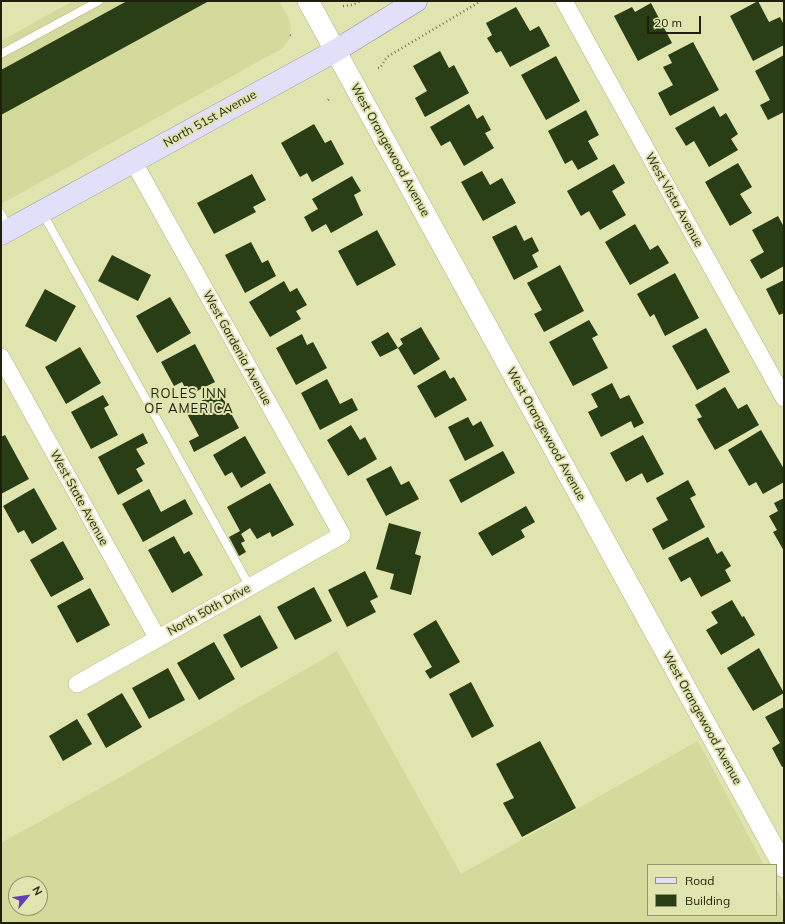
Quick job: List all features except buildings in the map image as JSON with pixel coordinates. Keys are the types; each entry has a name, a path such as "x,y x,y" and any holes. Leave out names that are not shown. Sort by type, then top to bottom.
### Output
{"main road":[{"name":"North 51st Avenue","path":"4,226 42,212 335,51 416,1"}],"street":[{"name":"West Orangewood Avenue","path":"308,1 784,867"},
{"name":"West Vista Avenue","path":"564,1 784,398"},
{"name":"West Gardenia Avenue","path":"133,161 342,535"},
{"name":"West State Avenue","path":"1,357 158,639"},
{"name":"North 50th Drive","path":"76,684 342,535"}],"lane":[{"path":"1,54 98,1"},
{"path":"42,212 250,587"}],"path":[{"path":"343,6 352,5 360,1"},
{"path":"378,68 380,68 387,57 481,1"}],"shaded area":[{"path":"73,1 279,1 291,26 290,34 289,40 281,49 1,204 1,41"},
{"path":"337,651 461,874 698,741 763,864 647,864 647,916 777,916 777,890 784,903 784,923 1,923 1,843 117,779"}],"district":[{"name":"ROLES INN OF AMERICA","path":"189,402"}]}
